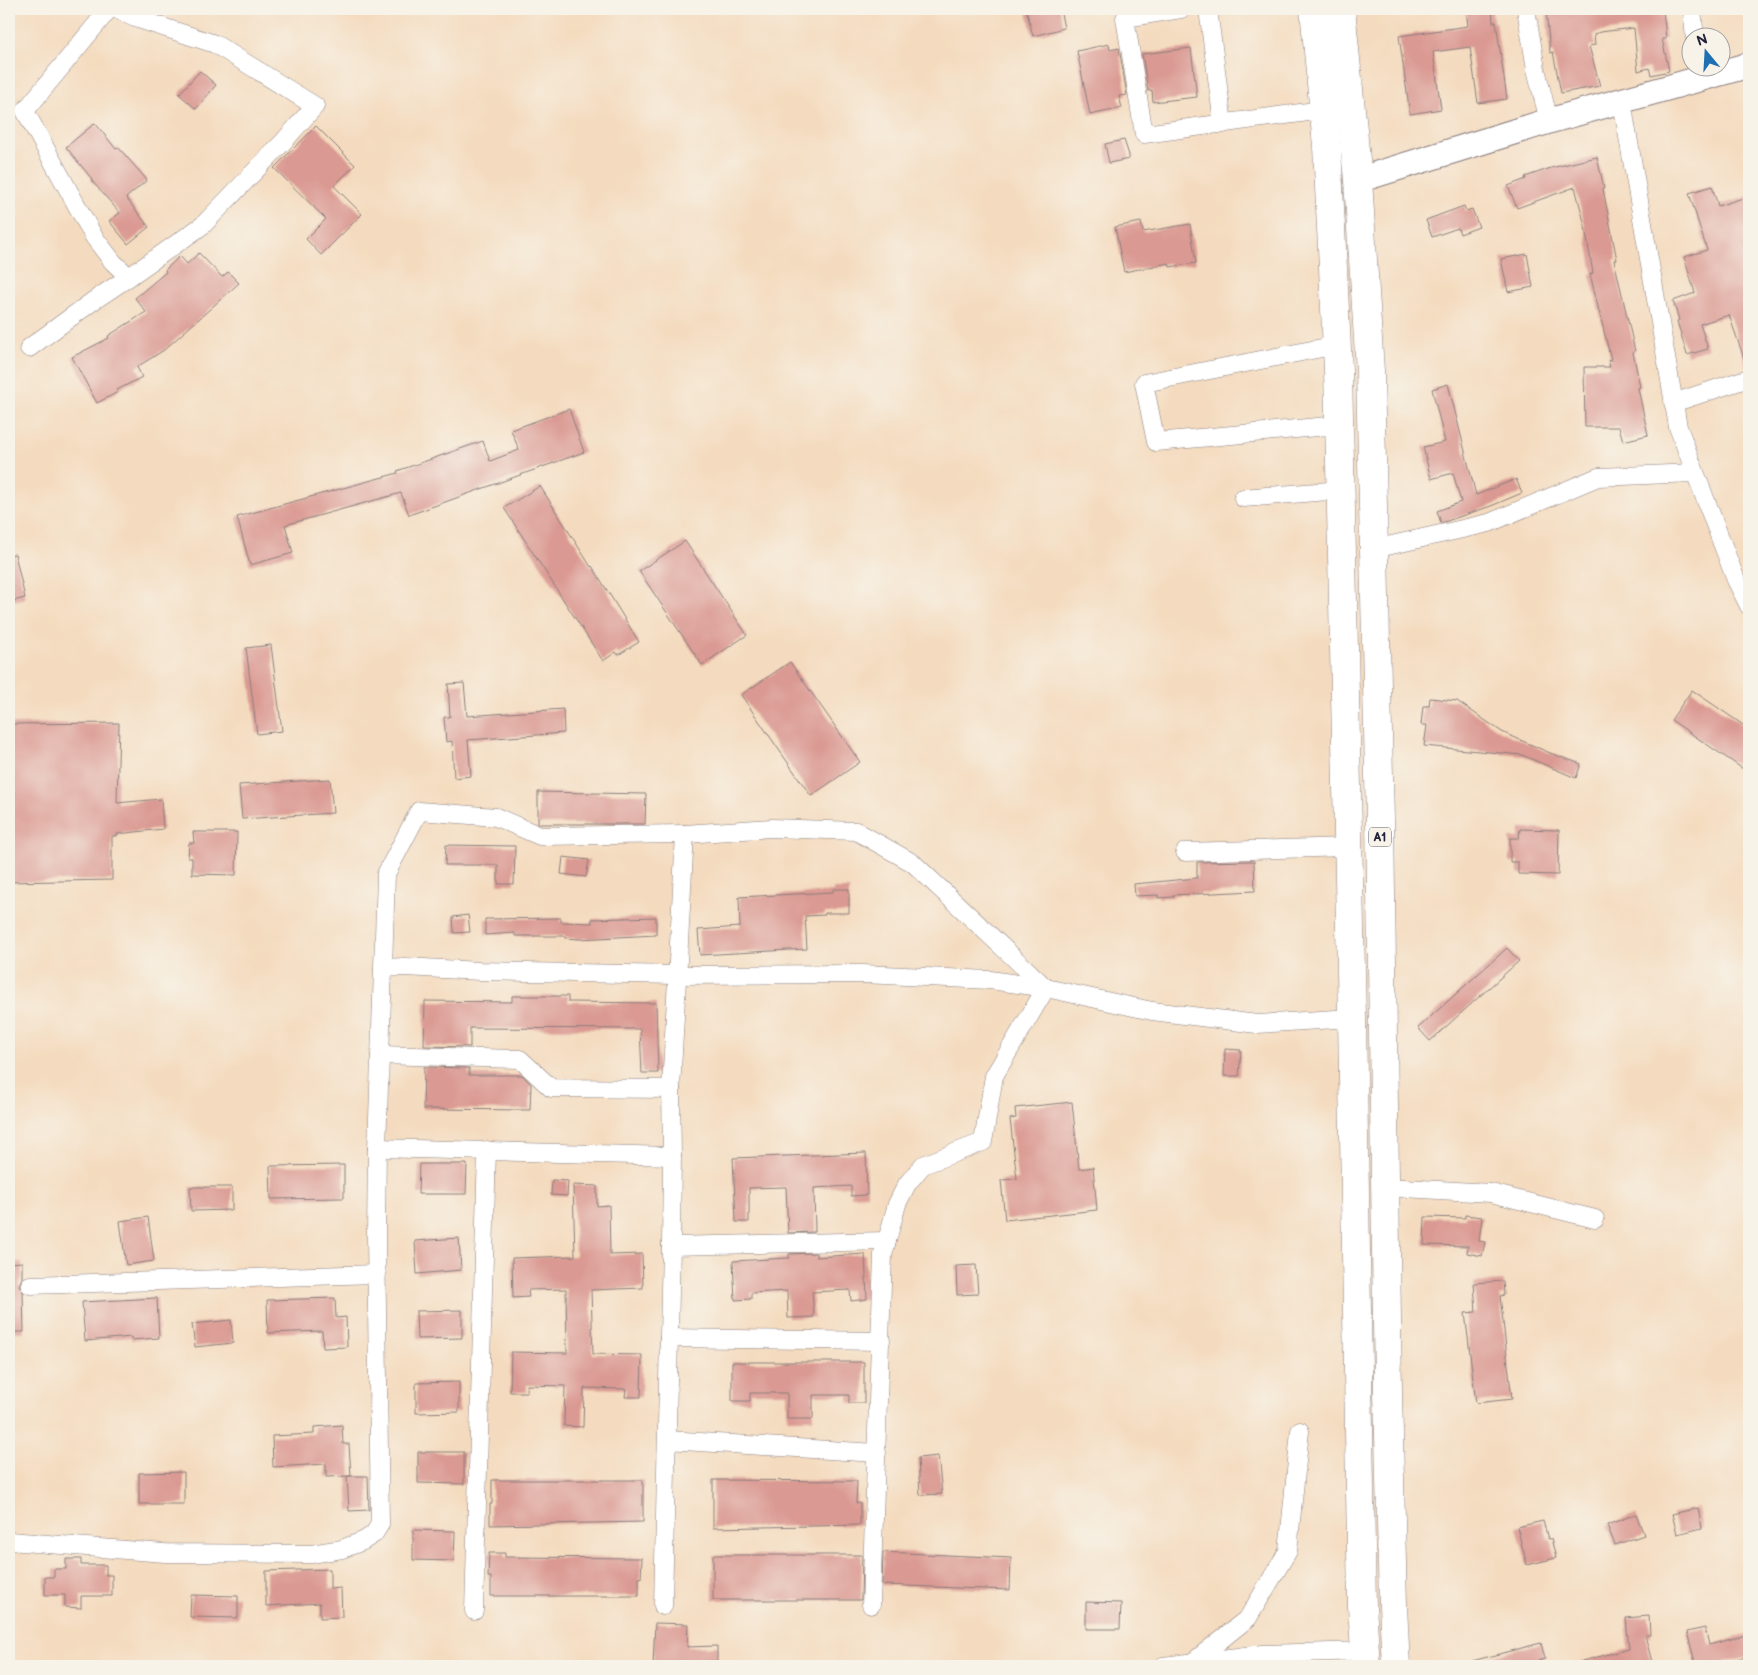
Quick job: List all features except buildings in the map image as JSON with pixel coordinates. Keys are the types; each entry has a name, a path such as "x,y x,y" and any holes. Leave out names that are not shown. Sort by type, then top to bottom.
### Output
{"highway":[{"path":"1314,9 1327,146 1337,345 1352,1018 1362,1606 1365,1659"},
{"name":"A1","path":"1341,9 1358,180 1370,370 1386,1186 1388,1402 1396,1666"}],"street":[{"path":"110,9 25,111 94,236 114,262 129,277"},
{"path":"29,348 203,225 315,106 215,44 135,18 116,9"},
{"path":"1181,9 1125,18 1144,134 1323,110"},
{"path":"1208,9 1223,124"},
{"path":"1526,9 1536,69 1549,121"},
{"path":"1692,9 1694,28"},
{"path":"1730,68 1749,65"},
{"path":"1358,180 1549,121 1622,102 1687,78"},
{"path":"1622,102 1678,427 1736,580 1749,606"},
{"path":"1337,345 1144,384 1156,442 1339,425"},
{"path":"1673,403 1749,378"},
{"path":"1374,549 1489,523 1598,478 1695,473"},
{"path":"1242,498 1341,490"},
{"path":"9,1541 165,1553 311,1554 342,1549 364,1541 374,1534 380,1524 377,1148 386,874 419,811 496,817 540,836 685,834 772,828 856,831 914,863 1046,988"},
{"path":"663,1606 671,1246 671,1089 685,834"},
{"path":"1185,852 1348,847"},
{"path":"383,968 405,967 480,972 676,975 863,974 990,980 1046,988 1152,1011 1257,1024 1352,1018"},
{"path":"871,1605 883,1255 897,1204 907,1184 923,1165 983,1142 994,1076 1046,988"},
{"path":"380,1054 520,1059 551,1088 671,1089"},
{"path":"377,1148 672,1156"},
{"path":"474,1611 487,1150"},
{"path":"1386,1186 1491,1193 1595,1219"},
{"path":"671,1246 888,1241"},
{"path":"30,1285 377,1274"},
{"path":"669,1338 880,1341"},
{"path":"1190,1665 1248,1618 1288,1551 1300,1432"},
{"path":"667,1440 876,1454"},
{"path":"1163,1666 1190,1665 1262,1654 1365,1659"}]}
